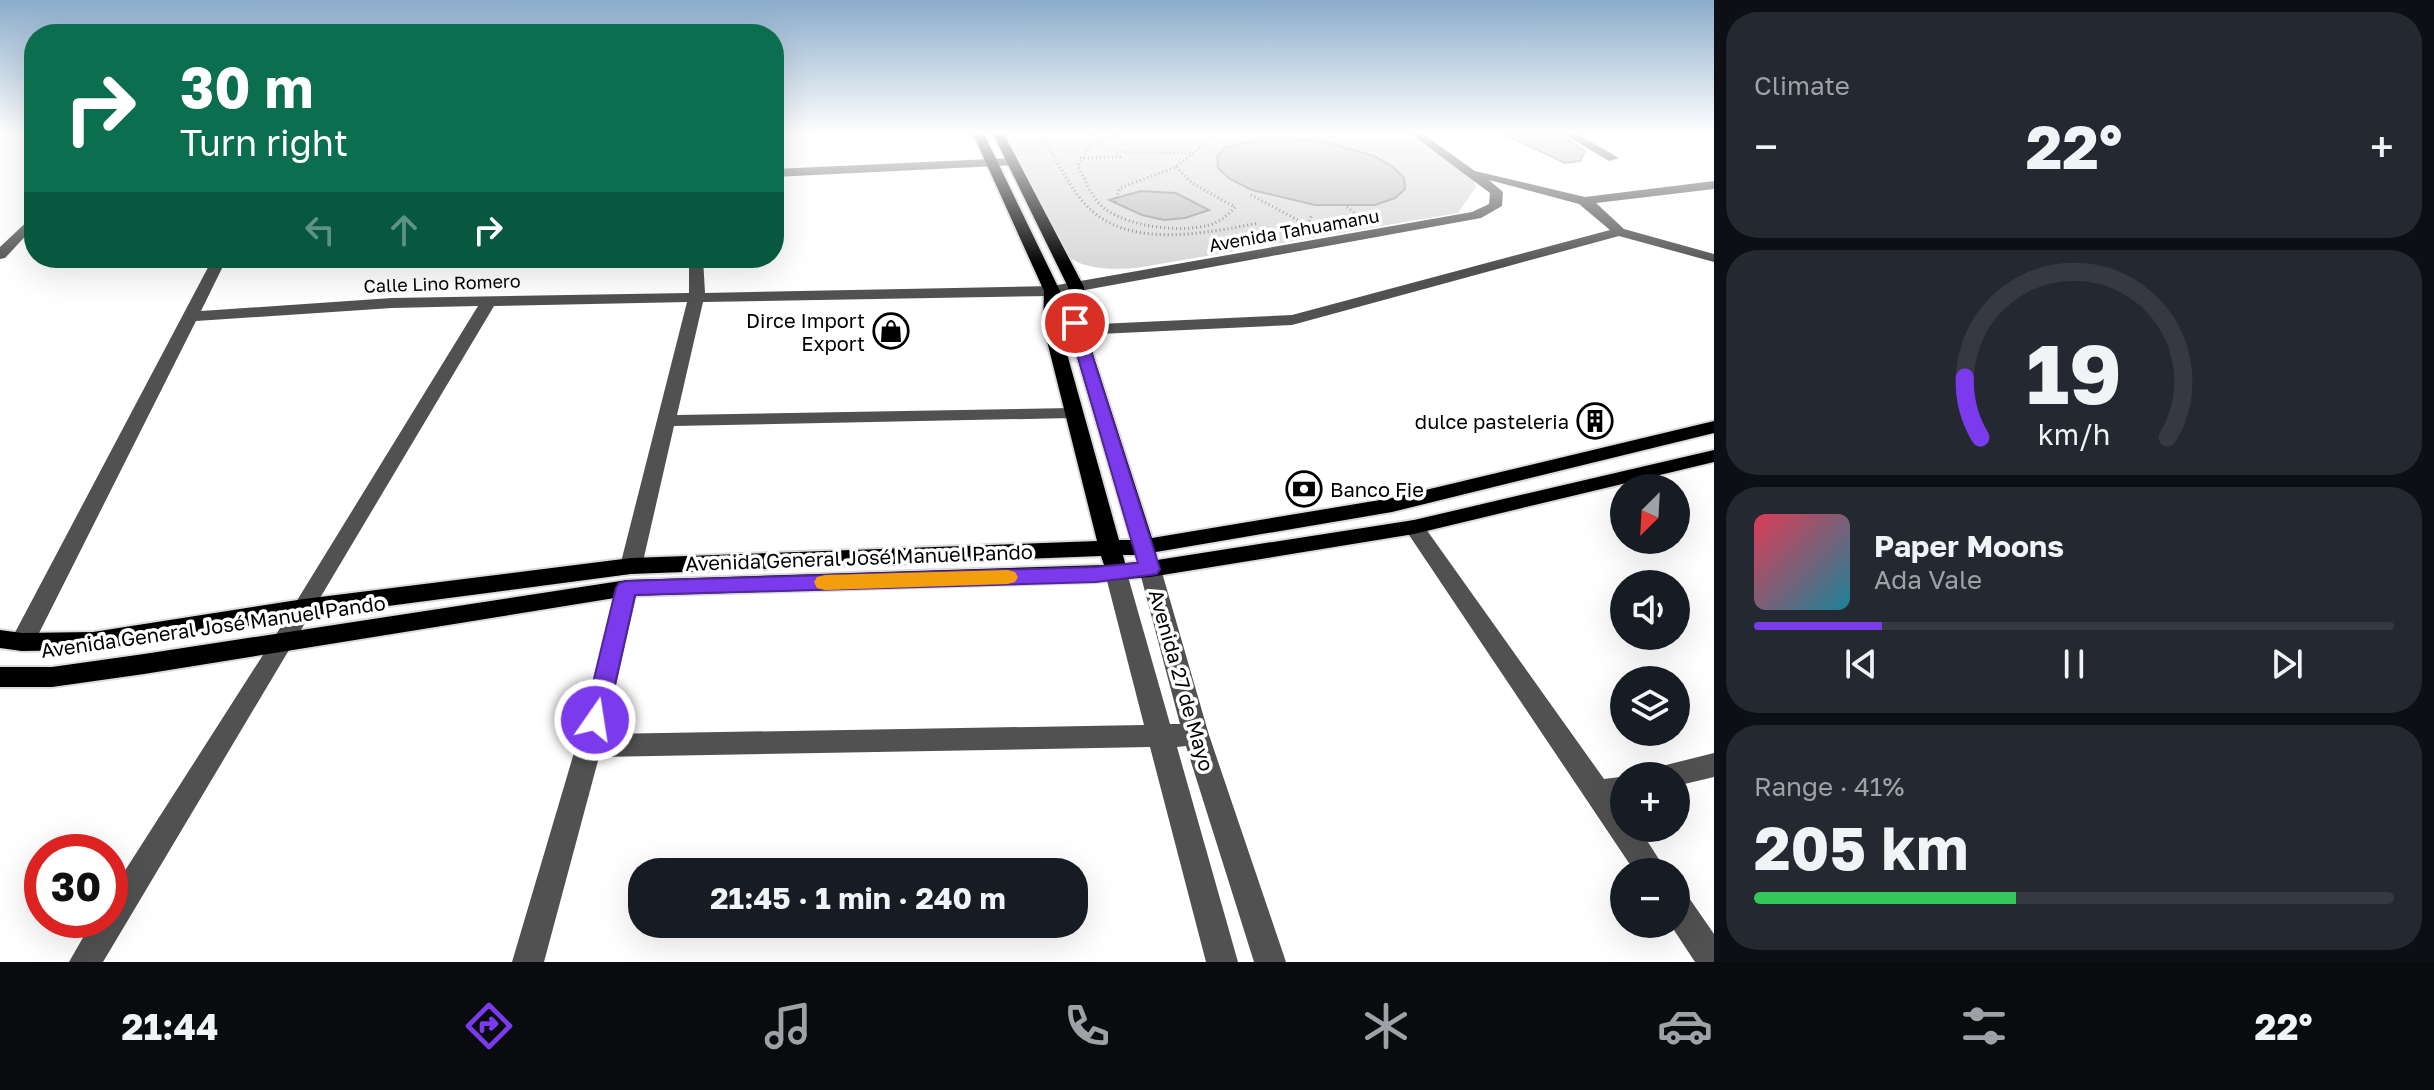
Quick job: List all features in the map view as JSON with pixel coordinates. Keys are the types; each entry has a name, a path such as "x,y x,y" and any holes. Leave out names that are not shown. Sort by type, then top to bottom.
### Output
{"main road":[{"name":"Avenida 27 de Mayo","path":"999,177 1052,291 1051,325 1113,562"},
{"name":"Avenida 27 de Mayo","path":"1021,177 1076,287 1077,330 1147,558"},
{"name":"Avenida General José Manuel Pando","path":"1147,558 1392,505 1714,427"},
{"name":"Avenida General José Manuel Pando","path":"11,641 93,641 304,608 629,577 1113,562 1414,527 1714,456"},
{"name":"Avenida General José Manuel Pando","path":"0,677 52,677 285,640 629,577"}],"street":[{"name":"Avenida Tahuamanu","path":"1076,287 1476,215 1495,206 1497,192 1479,177"},
{"path":"1493,177 1542,187 1584,201 1619,232"},
{"path":"1584,201 1714,185"},
{"path":"0,255 24,230"},
{"path":"1077,330 1292,320 1619,232 1714,258"},
{"path":"11,641 193,316 215,268"},
{"path":"528,962 589,746 669,421 697,295 696,268"},
{"name":"Calle Lino Romero","path":"193,316 489,301 1052,291 1076,287"},
{"path":"85,962 285,640 489,301"},
{"path":"669,421 1073,413"},
{"path":"1414,527 1610,789"},
{"name":"Avenida 27 de Mayo","path":"1147,558 1196,735 1270,962"},
{"name":"Avenida 27 de Mayo","path":"1113,562 1222,962"},
{"path":"589,746 1196,735"},
{"path":"1690,771 1714,765"},
{"path":"1690,927 1714,962"}],"path":[{"path":"1069,177 1087,206 1123,227 1181,235 1259,223"},
{"path":"1085,177 1104,208 1135,221 1171,227 1210,225 1227,216 1235,207 1186,177"},
{"path":"1115,202 1120,188 1150,177"},
{"path":"1251,195 1314,231"},
{"path":"1308,225 1312,214"}],"shaded area":[{"path":"1024,177 1470,177 1476,187 1458,213 1136,268 1086,265 1063,251"}],"building":[{"path":"1228,177 1403,177 1405,189 1395,198 1375,205 1315,205 1252,190"},
{"path":"1141,191 1176,193 1209,210 1185,218 1164,220 1142,215 1109,200"}],"slow traffic":[{"path":"825,582 1008,577"}],"place":[{"name":"Dirce Import Export","path":"891,331"},
{"name":"dulce pasteleria","path":"1595,421"},
{"name":"Banco Fie","path":"1304,489"}],"route":[{"path":"595,720 627,588 1096,574 1150,569 1075,323"}]}
